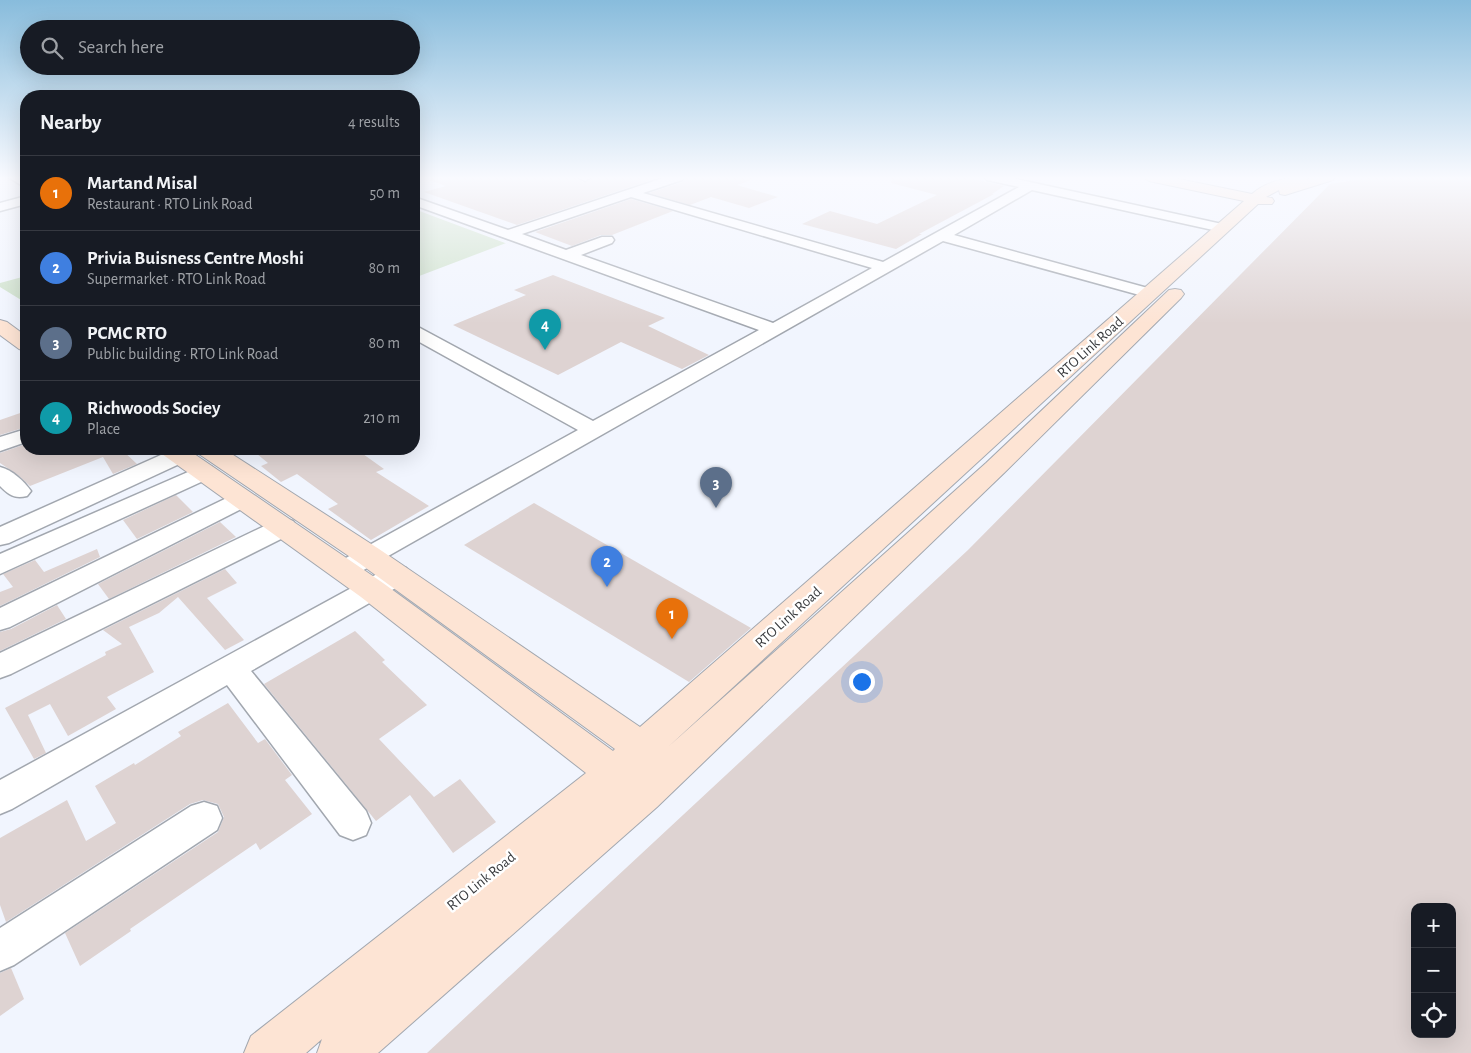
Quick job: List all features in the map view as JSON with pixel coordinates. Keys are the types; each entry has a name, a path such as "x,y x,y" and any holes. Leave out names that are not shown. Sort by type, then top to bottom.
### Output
{"main road":[{"name":"RTO Link Road","path":"268,1053 614,773 1225,226"},
{"name":"RTO Link Road","path":"341,1053 671,770 763,682 995,468 1237,226"},
{"path":"0,308 20,322"},
{"path":"0,326 20,341"},
{"path":"191,456 641,748 671,770"},
{"path":"191,456 243,499 284,527 357,563"},
{"path":"384,582 643,795"}],"street":[{"path":"486,226 774,329"},
{"path":"509,234 532,226"},
{"path":"744,226 885,267"},
{"path":"357,563 959,226"},
{"path":"1213,226 1222,228"},
{"path":"942,236 1149,294"},
{"path":"567,255 607,240"},
{"path":"420,335 594,430"},
{"path":"0,444 20,436"},
{"path":"0,537 191,456"},
{"path":"0,566 191,456"},
{"path":"0,474 19,491"},
{"path":"0,620 243,499"},
{"path":"0,666 284,527"},
{"path":"0,798 384,582"},
{"path":"232,669 353,823"},
{"path":"0,951 204,818"}],"green space":[{"path":"420,226 460,226 506,243 420,276"},
{"path":"20,278 20,299 0,287 0,283"}],"building":[{"path":"552,226 635,226 612,235 601,235 572,246 535,232"},
{"path":"810,226 934,226 896,249"},
{"path":"1288,226 1471,226 1471,1053 427,1053 968,550"},
{"path":"553,275 665,318 648,326 709,355 682,369 621,342 558,375 453,325 526,295 514,290"},
{"path":"20,413 20,429 0,435 0,420"},
{"path":"20,446 20,455 127,455 137,464 113,474 103,457 30,486 0,463 0,453"},
{"path":"258,455 364,455 384,469 376,472 429,506 371,540 328,509 338,504 297,474 281,482 261,466 268,463"},
{"path":"176,495 193,512 137,539 123,520"},
{"path":"534,503 751,628 689,682 464,545"},
{"path":"220,522 236,537 109,599 98,584"},
{"path":"97,549 100,557 0,606 0,592 13,587 3,574 35,560 44,572"},
{"path":"225,569 237,583 207,598 244,640 225,650 178,597 159,613 129,627 154,672 107,697 116,709 68,736 50,704 28,715 46,753 34,759 5,708 106,655 105,652 122,644 103,630"},
{"path":"57,605 66,619 0,651 0,632 11,629"},
{"path":"355,631 385,660 382,662 427,705 379,739 434,797 460,779 496,822 453,853 410,795 376,821 264,684"},
{"path":"228,703 258,743 265,739 292,775 285,780 312,814 260,850 256,843 130,929 131,931 80,966 65,933 218,832 224,817 218,804 203,800 190,804 6,922 0,905 0,838 67,800 86,841 116,823 95,786 134,763 135,765 181,736 178,732"},
{"path":"11,968 24,999 0,1016 0,973"}],"place":[{"name":"Richwoods Sociey","path":"545,350"},
{"name":"PCMC RTO","path":"716,508"},
{"name":"Privia Buisness Centre Moshi","path":"607,587"},
{"name":"Martand Misal","path":"672,639"}]}
